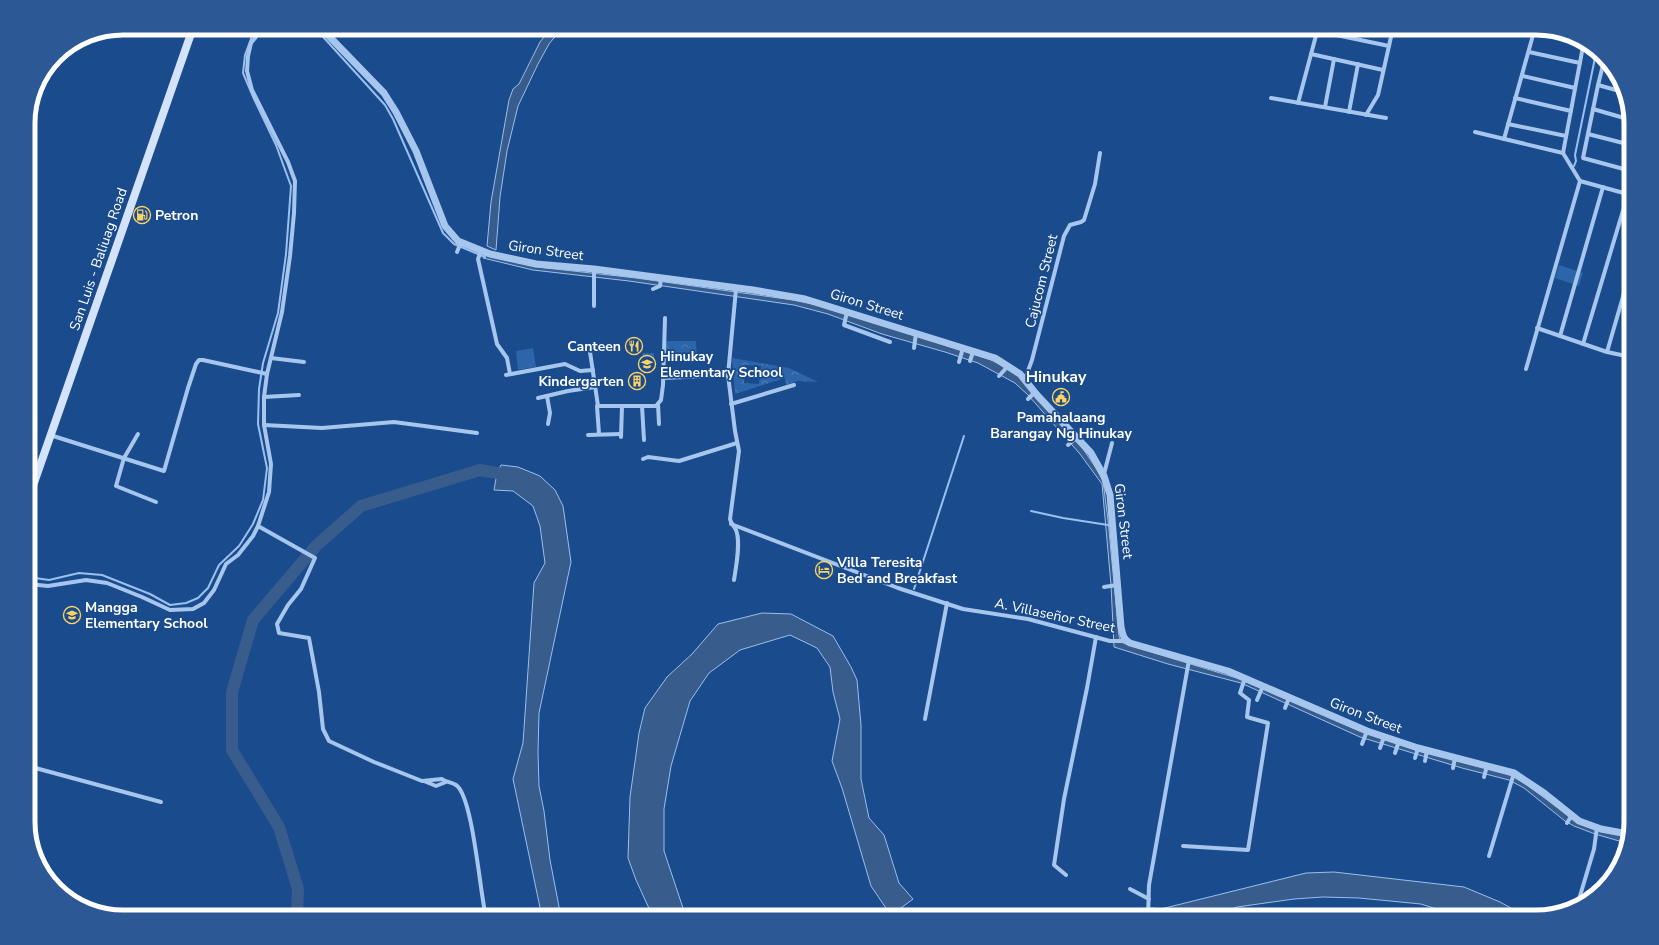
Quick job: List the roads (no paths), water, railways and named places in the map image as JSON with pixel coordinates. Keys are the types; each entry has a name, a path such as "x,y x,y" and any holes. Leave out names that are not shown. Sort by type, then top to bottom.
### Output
{"main road":[{"name":"San Luis - Baliuag Road","path":"35,479 192,35"}],"street":[{"path":"35,585 48,586 86,580 107,583 170,610 193,609 204,603 214,590 226,564 238,554 253,536 258,526 268,492 271,464 264,425 265,373 271,358 282,312 290,256 295,181 288,162 252,90 247,71 251,43 257,35"},
{"path":"328,35 384,93 396,112 416,152 445,226 458,241 461,242 457,252"},
{"path":"1298,102 1316,35"},
{"path":"1342,35 1389,46"},
{"path":"1366,115 1378,95 1391,35"},
{"path":"1504,139 1533,35"},
{"path":"1583,49 1563,154 1580,181 1624,193"},
{"path":"1529,52 1580,63"},
{"path":"1311,54 1383,70"},
{"path":"1325,107 1334,59"},
{"path":"1349,112 1358,64"},
{"path":"1603,66 1583,158 1624,169"},
{"path":"1522,76 1575,88"},
{"path":"1598,85 1618,90"},
{"path":"1271,98 1386,118"},
{"path":"1515,98 1571,110"},
{"path":"1593,109 1624,118"},
{"path":"1508,124 1566,136"},
{"path":"1475,132 1563,154"},
{"path":"1588,134 1624,143"},
{"name":"Cajucom Street","path":"1025,379 1032,360 1064,236 1070,225 1084,220 1095,184 1100,153"},
{"path":"1526,369 1580,181"},
{"path":"1560,336 1603,187"},
{"path":"1583,344 1624,211"},
{"name":"Giron Street","path":"461,242 490,254 536,264 736,292 805,299 972,353 994,358 1008,366 1025,379 1034,393 1091,453 1104,474 1111,507 1114,586 1123,637 1122,640 1188,664 1228,671 1244,681 1262,687 1366,732 1418,749 1487,767 1513,776 1544,793 1571,816 1596,830 1623,833"},
{"path":"481,251 478,260 496,344 507,358 508,375 565,364 580,372 592,370"},
{"path":"594,271 594,306"},
{"path":"653,289 660,282"},
{"path":"734,580 738,543 736,530 731,524 730,519 739,451 728,375 736,292"},
{"path":"1607,352 1624,293"},
{"path":"847,313 844,325 890,342"},
{"path":"589,345 598,406 656,406 661,400 664,378 665,318"},
{"path":"1537,328 1607,352 1624,355"},
{"path":"914,346 916,334"},
{"path":"959,362 963,349"},
{"path":"970,361 972,353"},
{"path":"271,358 304,362"},
{"path":"50,434 164,470 188,388 196,364 199,360 265,373"},
{"path":"999,376 1008,366"},
{"path":"664,378 728,375"},
{"path":"731,404 794,385"},
{"path":"538,398 568,391 595,388"},
{"path":"1028,399 1034,393"},
{"path":"264,397 299,395"},
{"path":"547,396 550,413 548,424"},
{"path":"658,403 658,424"},
{"path":"597,406 599,434"},
{"path":"588,435 621,435 622,406"},
{"path":"642,406 644,440"},
{"path":"264,425 322,428 394,422 477,432"},
{"path":"138,434 124,458 116,486 156,502"},
{"path":"1068,445 1076,438"},
{"path":"643,459 648,457 679,461 737,443"},
{"path":"1104,474 1112,443"},
{"name":"A. Villaseñor Street","path":"731,524 898,588 963,608 1028,619 1110,641 1122,640"},
{"path":"258,526 315,558 301,590 288,605 277,624 279,633 309,638 319,692 323,729 329,741 374,762 422,780 442,779 456,785 462,793 468,813 484,910"},
{"path":"1104,587 1114,586"},
{"path":"925,719 947,603"},
{"path":"1066,874 1054,865 1064,799 1096,637"},
{"path":"1148,910 1150,885 1188,664"},
{"path":"1183,846 1248,850 1268,723 1247,717 1249,700 1240,693 1244,681"},
{"path":"1257,700 1262,687"},
{"path":"1285,708 1289,699"},
{"path":"1362,744 1366,732"},
{"path":"1380,748 1384,738"},
{"path":"1395,753 1398,743"},
{"path":"1415,758 1418,749"},
{"path":"1425,760 1427,751"},
{"path":"1453,768 1455,759"},
{"path":"1484,777 1487,767"},
{"path":"35,768 161,802"},
{"path":"1489,856 1513,776"},
{"path":"1567,823 1571,816"},
{"path":"1579,898 1596,842 1596,830"},
{"path":"1130,889 1149,899"}],"waterway":[{"path":"35,578 49,580 79,573 102,575 150,594 170,605 186,603 198,598 208,588 219,565 239,546 253,524 263,500 267,468 258,424 259,389 263,363 278,313 286,254 291,186 276,145 243,73 245,55 253,35"},
{"path":"321,35 385,105 393,119 443,233 454,244 485,257"},
{"path":"1574,166 1595,58"},
{"path":"914,589 964,436"},
{"path":"297,910 298,889 279,827 232,750 232,692 253,620 316,546 361,506 480,470 513,476"},
{"path":"1031,511 1108,525"}],"place":[{"name":"Petron","path":"142,215"},
{"name":"Canteen","path":"634,346"},
{"name":"Hinukay Elementary School","path":"647,364"},
{"name":"Kindergarten","path":"637,381"},
{"name":"Pamahalaang Barangay Ng Hinukay","path":"1061,397"},
{"name":"Villa Teresita Bed and Breakfast","path":"824,570"},
{"name":"Mangga Elementary School","path":"72,615"}],"district":[{"name":"Hinukay","path":"1056,376"}]}
